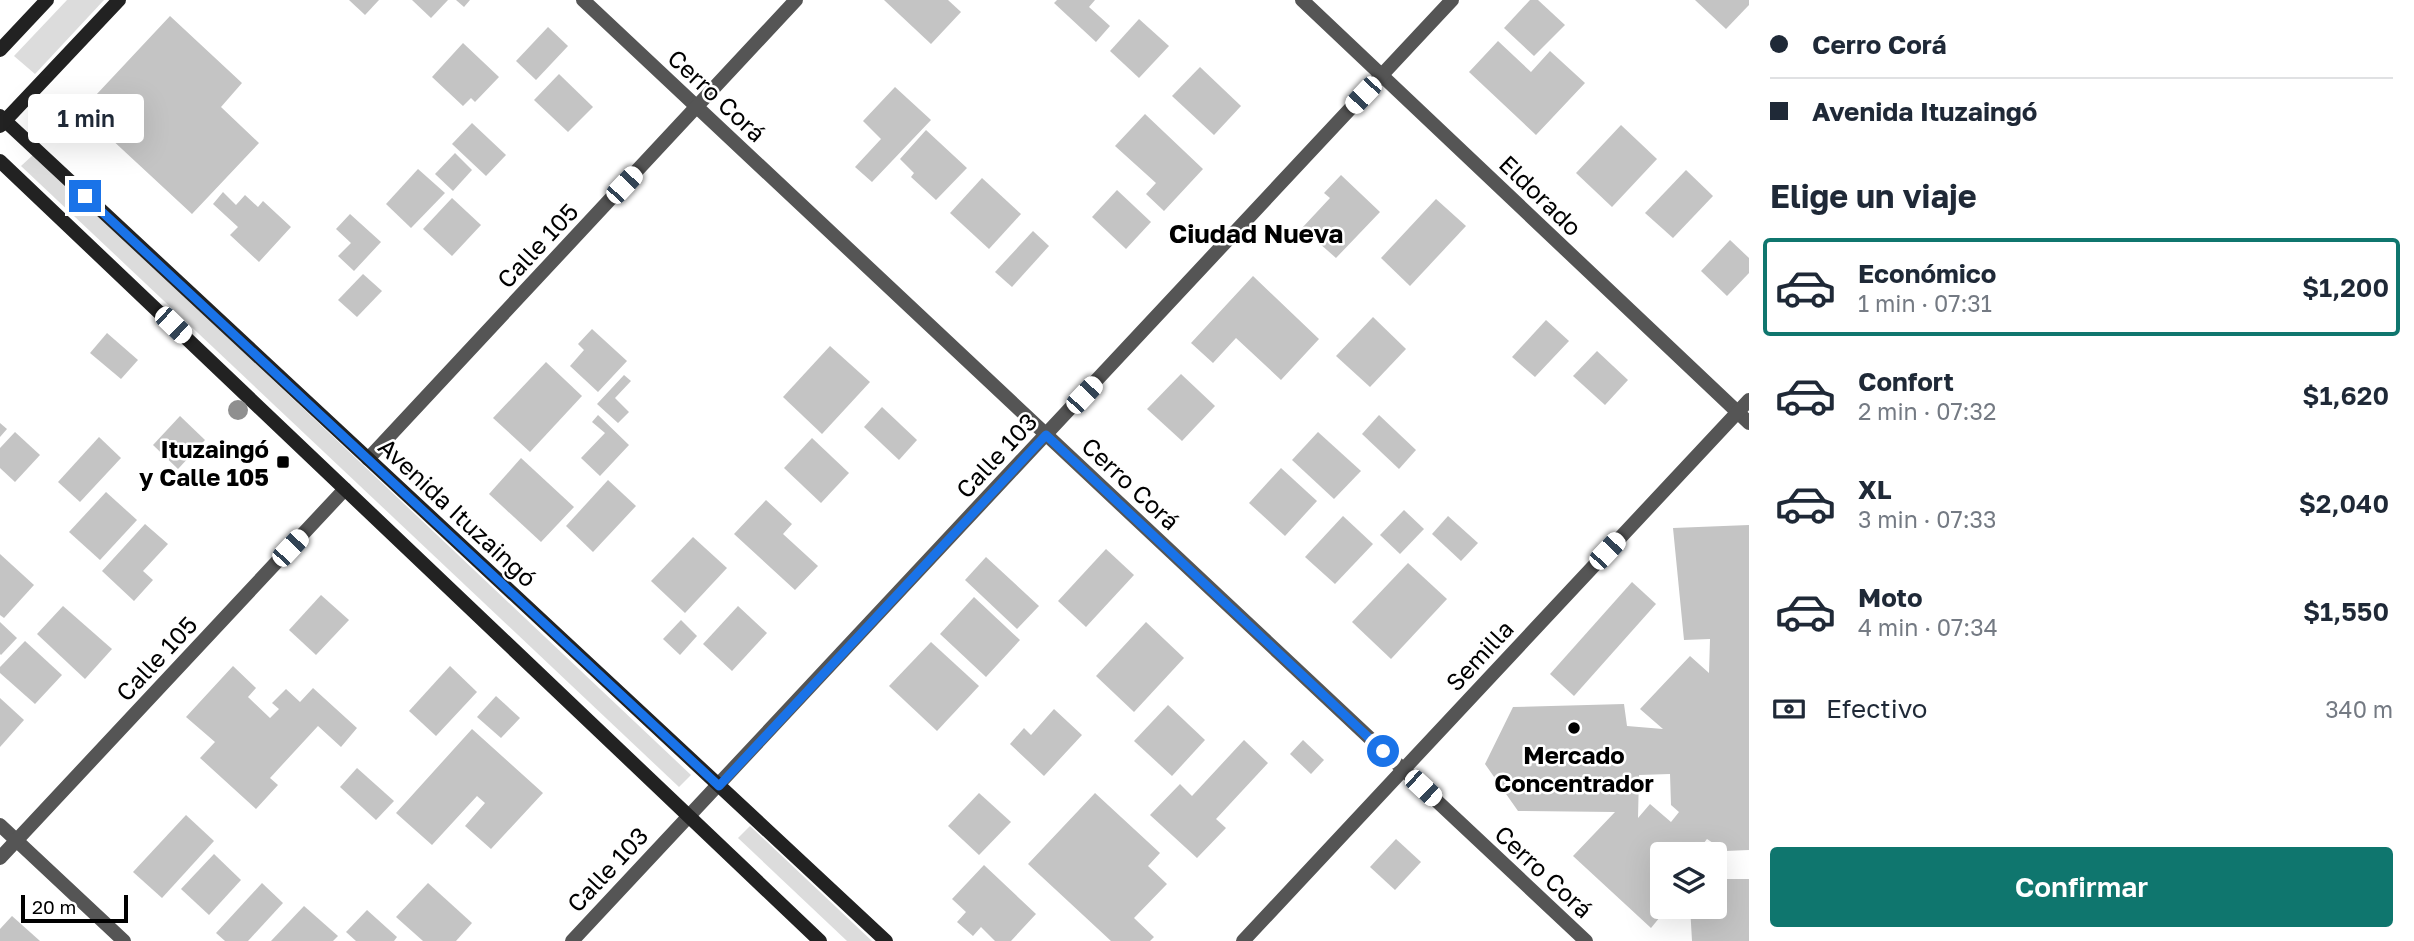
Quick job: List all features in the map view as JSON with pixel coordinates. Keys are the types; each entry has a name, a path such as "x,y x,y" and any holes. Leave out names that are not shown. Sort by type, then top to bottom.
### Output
{"main road":[{"path":"0,50 47,0"},
{"path":"2,121 119,0"},
{"name":"Avenida Ituzaingó","path":"2,121 886,941"},
{"path":"0,161 820,941"}],"street":[{"name":"Cerro Corá","path":"583,0 1586,941"},
{"name":"Calle 105","path":"368,459 796,0"},
{"name":"Eldorado","path":"1302,0 1749,424"},
{"name":"Calle 103","path":"572,941 1452,0"},
{"name":"Semilla","path":"1243,941 1749,400"},
{"name":"Calle 105","path":"0,858 345,489"},
{"path":"0,825 124,941"}],"shaded area":[{"path":"67,0 104,0 35,74 14,56"},
{"path":"34,154 691,775 679,787 21,166"},
{"path":"750,826 872,941 847,941 738,838"}],"building":[{"path":"349,0 379,0 365,15"},
{"path":"412,0 448,0 431,18"},
{"path":"456,0 470,0 464,7"},
{"path":"884,0 948,0 961,12 931,44"},
{"path":"1057,0 1095,0 1089,7 1110,26 1096,42 1054,3"},
{"path":"1530,0 1538,0 1565,25 1534,56 1504,28"},
{"path":"1695,0 1749,0 1749,5 1726,29"},
{"path":"170,16 242,83 221,107 259,143 192,214 81,111"},
{"path":"1139,19 1169,46 1139,78 1110,51"},
{"path":"548,27 568,46 536,80 516,61"},
{"path":"1498,41 1531,72 1550,51 1585,83 1536,135 1469,72"},
{"path":"463,43 499,77 475,102 471,98 463,106 432,77"},
{"path":"1200,67 1241,106 1214,135 1172,96"},
{"path":"559,74 593,107 568,132 534,100"},
{"path":"895,87 931,120 872,182 855,167 881,139 863,121"},
{"path":"1145,114 1203,169 1164,211 1146,194 1156,183 1115,146"},
{"path":"472,123 506,155 486,176 452,144"},
{"path":"1621,125 1657,159 1612,207 1576,173"},
{"path":"926,130 967,168 936,200 911,177 914,173 900,159"},
{"path":"455,153 472,170 453,191 435,174"},
{"path":"418,169 445,193 411,228 386,204"},
{"path":"1686,170 1713,196 1673,238 1645,213"},
{"path":"1341,175 1380,212 1336,258 1302,228 1330,198 1324,193"},
{"path":"982,178 1021,214 989,249 950,213"},
{"path":"1117,190 1151,222 1126,249 1092,217"},
{"path":"223,192 236,205 245,195 258,207 263,201 291,227 259,262 230,235 238,227 213,204"},
{"path":"452,198 481,225 452,256 423,229"},
{"path":"1436,199 1466,226 1410,286 1381,258"},
{"path":"350,214 381,242 354,271 338,256 351,243 336,229"},
{"path":"1033,231 1049,246 1012,287 995,272"},
{"path":"1730,240 1749,258 1749,273 1727,296 1701,271"},
{"path":"363,274 382,291 357,317 338,300"},
{"path":"1253,276 1319,339 1281,380 1236,338 1213,363 1191,343"},
{"path":"1373,317 1406,349 1370,387 1336,356"},
{"path":"1546,320 1569,341 1535,377 1512,357"},
{"path":"592,329 627,361 598,392 570,366 584,350 578,344"},
{"path":"107,333 138,360 121,379 90,353"},
{"path":"830,346 870,382 822,434 783,397"},
{"path":"1597,351 1628,380 1605,405 1573,376"},
{"path":"546,362 582,396 530,452 493,418"},
{"path":"1181,374 1215,406 1182,441 1147,409"},
{"path":"624,375 631,381 615,398 629,412 618,423 597,404"},
{"path":"882,407 917,440 899,460 864,427"},
{"path":"598,415 629,445 600,476 581,458 605,433 592,422"},
{"path":"1379,415 1416,450 1399,469 1362,434"},
{"path":"180,416 205,440 178,469 153,445"},
{"path":"0,423 7,429 0,437"},
{"path":"15,432 40,455 15,482 0,468 0,448"},
{"path":"1318,432 1361,471 1334,499 1292,460"},
{"path":"99,437 121,458 80,502 58,482"},
{"path":"812,438 849,473 821,503 784,468"},
{"path":"521,458 574,507 541,542 489,494"},
{"path":"1281,468 1317,501 1285,536 1249,503"},
{"path":"608,480 636,506 593,552 566,526"},
{"path":"106,492 137,520 100,560 69,532"},
{"path":"766,500 792,524 783,534 818,566 795,590 734,534"},
{"path":"1404,510 1424,529 1400,554 1380,535"},
{"path":"1343,516 1373,544 1335,584 1305,557"},
{"path":"1448,516 1478,543 1461,561 1432,534"},
{"path":"145,524 168,544 143,571 153,580 134,601 102,571"},
{"name":"Mercado Concentrador","path":"1749,525 1749,850 1727,851 1727,842 1712,842 1707,839 1705,842 1650,842 1650,919 1658,919 1651,928 1573,856 1615,812 1518,811 1485,764 1513,707 1624,704 1627,726 1663,729 1640,709 1690,656 1709,673 1710,639 1684,640 1673,528","holes":["1670,774 1671,805 1679,812 1671,822 1650,804 1638,818 1639,775"]},
{"path":"693,537 727,568 685,613 651,581"},
{"path":"1106,549 1134,575 1086,627 1058,601"},
{"path":"0,554 34,585 4,618 0,615"},
{"path":"986,557 1039,606 1017,629 965,580"},
{"path":"1408,563 1447,599 1391,659 1352,622"},
{"path":"1632,582 1656,604 1574,696 1550,674"},
{"path":"321,595 349,620 316,655 289,630"},
{"path":"974,597 1020,640 986,677 940,634"},
{"path":"63,606 112,649 85,679 37,634"},
{"path":"738,606 767,633 732,671 703,644"},
{"path":"681,620 697,636 680,655 663,639"},
{"path":"0,622 17,638 1,655 0,654"},
{"path":"1146,622 1184,658 1134,712 1096,676"},
{"path":"25,641 62,675 35,704 0,673 0,667"},
{"path":"931,642 979,686 937,731 889,686"},
{"path":"233,666 256,688 248,697 270,718 279,709 272,703 286,689 300,702 313,688 357,728 341,747 318,726 270,778 278,785 256,809 200,758 215,742 186,717"},
{"path":"450,666 477,692 436,736 409,711"},
{"path":"496,696 520,718 501,738 477,717"},
{"path":"0,698 24,720 0,747"},
{"path":"1168,705 1205,740 1172,776 1134,741"},
{"path":"1054,709 1082,735 1044,776 1010,744 1024,728 1031,735"},
{"path":"472,729 543,793 491,849 465,826 485,803 477,796 432,845 396,813"},
{"path":"1244,740 1268,763 1216,819 1226,828 1197,858 1150,815 1180,784 1192,796"},
{"path":"1303,740 1324,760 1311,774 1290,754"},
{"path":"357,768 394,801 376,820 340,787"},
{"path":"979,793 1011,822 979,855 948,826"},
{"path":"1095,793 1160,853 1148,866 1167,884 1134,918 1154,937 1150,941 1111,941 1028,864"},
{"path":"186,815 214,841 162,898 133,872"},
{"path":"1396,839 1421,862 1395,890 1370,867"},
{"path":"214,854 241,880 209,915 181,889"},
{"path":"984,865 1036,914 1011,941 995,941 981,927 973,936 957,922 966,912 952,899"},
{"path":"1727,879 1749,879 1749,941 1692,941 1691,919 1727,919"},
{"path":"262,883 283,903 248,941 225,941 216,933"},
{"path":"428,883 472,923 456,941 423,941 396,917"},
{"path":"304,906 338,936 333,941 271,941"},
{"path":"367,910 397,937 394,941 356,941 346,932"},
{"path":"12,916 40,941 0,941 0,929"}],"place":[{"name":"Ituzaingó y Calle 105","path":"283,462"},
{"name":"Mercado Concentrador","path":"1574,728"}],"district":[{"name":"Ciudad Nueva","path":"1256,233"}],"route":[{"path":"85,196 719,786 1046,435 1383,751"}]}
